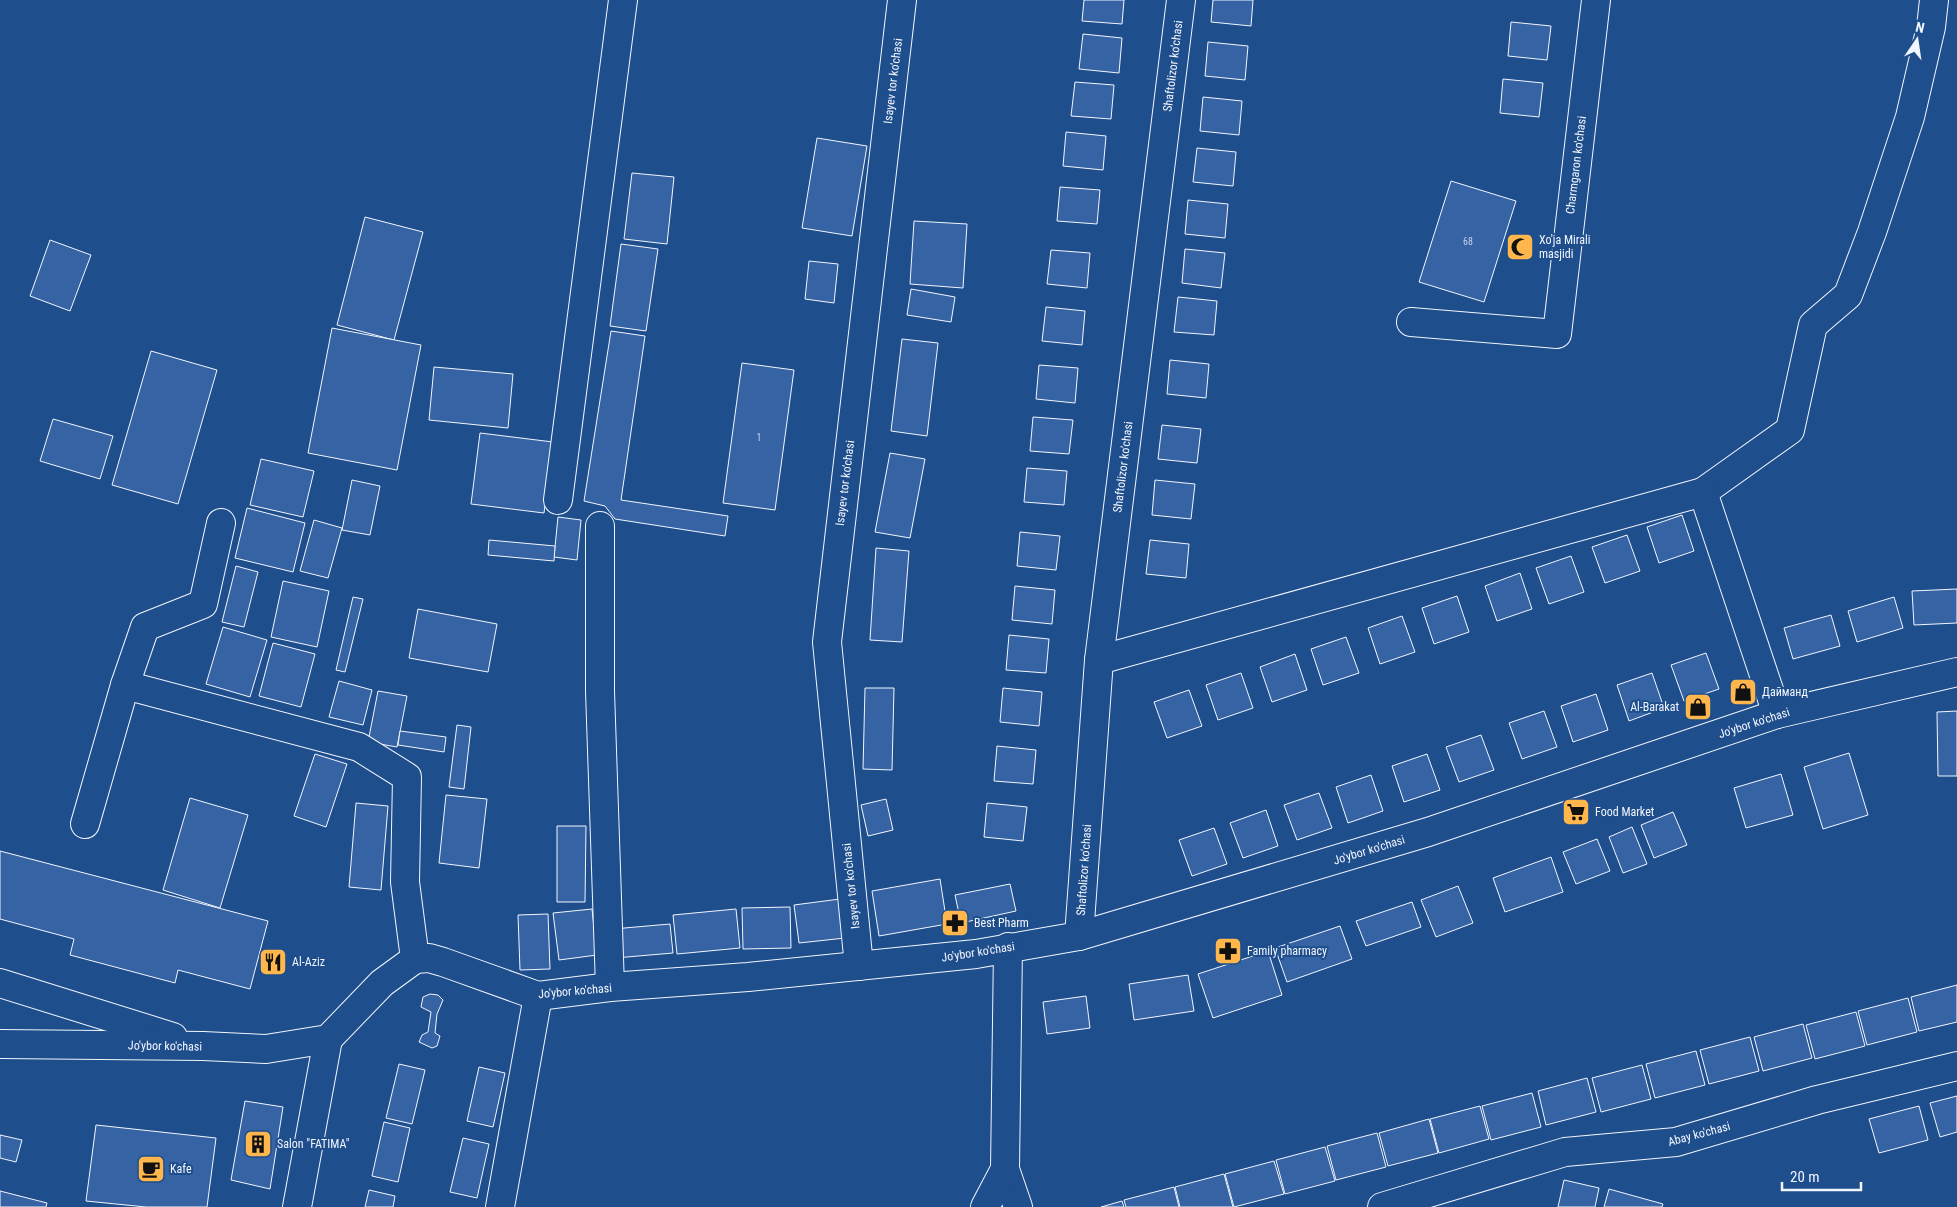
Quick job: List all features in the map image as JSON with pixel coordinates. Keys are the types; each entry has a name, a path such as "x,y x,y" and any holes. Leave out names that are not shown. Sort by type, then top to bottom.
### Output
{"street":[{"path":"558,500 623,0"},
{"name":"Isayev tor ko'chasi","path":"859,966 827,642 902,0"},
{"name":"Shaftolizor ko'chasi","path":"1078,936 1099,660 1181,0"},
{"name":"Charmgaron ko'chasi","path":"1411,322 1556,334 1596,0"},
{"path":"1099,660 1703,492 1790,430 1813,325 1848,295 1875,223 1910,117 1931,27 1934,0"},
{"path":"1703,492 1777,714"},
{"path":"85,824 125,686 145,627 203,604 221,524"},
{"path":"600,526 600,691 610,987"},
{"name":"Jo'ybor ko'chasi","path":"415,959 429,958 443,962 538,996 610,987 976,954 1078,936 1428,832 1777,714 1957,672"},
{"path":"125,686 359,747 407,777 405,882 415,959 376,989 328,1039 298,1207"},
{"path":"1008,947 1005,1170 1018,1207"},
{"path":"0,983 203,1046"},
{"path":"500,1207 538,996"},
{"name":"Jo'ybor ko'chasi","path":"0,1044 203,1046 266,1049 328,1039"},
{"name":"Abay ko'chasi","path":"1382,1207 1565,1152 1676,1142 1817,1100 1957,1066"},
{"path":"985,1207 1005,1170"}],"building":[{"path":"1084,0 1124,0 1122,24 1082,21"},
{"path":"1213,0 1253,0 1251,26 1211,22"},
{"path":"1511,22 1551,26 1547,60 1508,56"},
{"path":"1083,34 1122,38 1119,73 1079,69"},
{"path":"1208,42 1248,46 1245,80 1205,76"},
{"path":"1503,79 1543,83 1539,117 1500,113"},
{"path":"1075,82 1114,85 1111,119 1071,116"},
{"path":"1203,97 1242,101 1239,135 1200,131"},
{"path":"1066,132 1106,136 1103,170 1063,166"},
{"path":"817,138 867,146 852,236 802,228"},
{"path":"1197,148 1236,152 1233,186 1193,182"},
{"path":"632,173 674,177 667,244 624,239"},
{"path":"1451,181 1516,201 1484,302 1419,282"},
{"path":"1060,187 1100,190 1097,224 1057,221"},
{"path":"1188,200 1228,204 1225,238 1185,234"},
{"path":"365,217 423,232 394,340 337,325"},
{"path":"914,221 967,224 963,288 910,284"},
{"path":"50,240 91,255 70,311 30,296"},
{"path":"621,244 658,249 646,331 610,326"},
{"path":"1185,249 1225,253 1221,288 1182,283"},
{"path":"1051,250 1090,253 1087,288 1047,284"},
{"path":"809,261 838,264 834,303 805,299"},
{"path":"911,289 955,297 951,322 907,315"},
{"path":"1178,297 1217,301 1214,335 1174,332"},
{"path":"1046,307 1085,311 1082,345 1042,341"},
{"path":"332,328 421,345 397,470 308,453"},
{"path":"611,331 645,336 621,500 728,516 725,536 615,519 605,506 584,501"},
{"path":"902,339 938,343 927,436 891,431"},
{"path":"151,351 217,370 178,504 112,485"},
{"path":"1170,360 1209,364 1206,398 1167,394"},
{"path":"742,363 794,370 775,510 723,503"},
{"path":"1039,365 1078,368 1075,403 1036,399"},
{"path":"434,367 513,374 508,428 429,420"},
{"path":"1033,417 1073,420 1069,454 1030,451"},
{"path":"53,419 113,436 100,479 40,461"},
{"path":"1162,425 1201,429 1197,463 1158,459"},
{"path":"480,433 553,442 544,513 471,504"},
{"path":"890,453 925,459 910,538 875,532"},
{"path":"261,459 314,471 303,517 250,505"},
{"path":"1027,468 1067,471 1064,505 1024,502"},
{"path":"352,480 380,486 370,535 342,530"},
{"path":"1155,480 1195,484 1191,519 1152,515"},
{"path":"247,508 305,523 293,572 235,558"},
{"path":"1682,515 1694,551 1659,563 1647,527"},
{"path":"558,517 581,520 577,560 554,557"},
{"path":"314,520 342,528 328,578 300,571"},
{"path":"1020,532 1060,536 1056,570 1017,566"},
{"path":"1627,535 1640,571 1605,583 1592,547"},
{"path":"489,540 555,546 554,561 488,555"},
{"path":"1150,540 1189,544 1186,578 1146,574"},
{"path":"876,548 909,551 902,642 870,640"},
{"path":"1571,556 1584,592 1549,604 1536,568"},
{"path":"236,566 258,572 244,627 222,622"},
{"path":"1520,573 1532,609 1497,621 1485,586"},
{"path":"283,581 329,591 317,647 271,637"},
{"path":"1015,586 1055,590 1052,624 1012,620"},
{"path":"1957,589 1957,623 1914,625 1912,591"},
{"path":"1457,596 1469,632 1434,644 1422,608"},
{"path":"353,597 363,599 345,672 336,670"},
{"path":"1894,597 1903,628 1857,642 1848,611"},
{"path":"418,609 497,624 488,672 409,658"},
{"path":"1831,615 1840,646 1793,659 1784,628"},
{"path":"1402,616 1415,652 1380,664 1368,628"},
{"path":"223,627 267,640 250,697 206,684"},
{"path":"1009,635 1049,639 1046,673 1006,670"},
{"path":"1346,637 1359,673 1323,685 1311,649"},
{"path":"273,643 315,654 301,707 259,696"},
{"path":"1706,653 1719,689 1684,701 1671,665"},
{"path":"1295,654 1307,690 1272,702 1260,667"},
{"path":"1241,673 1253,708 1218,720 1206,685"},
{"path":"1652,673 1664,708 1629,721 1617,685"},
{"path":"339,681 372,690 363,725 329,717"},
{"path":"865,688 894,688 892,770 863,769"},
{"path":"1003,688 1042,692 1039,726 1000,722"},
{"path":"1189,690 1202,726 1167,738 1154,702"},
{"path":"378,691 407,696 397,747 368,742"},
{"path":"1596,694 1608,730 1573,742 1561,706"},
{"path":"1544,711 1557,747 1522,759 1509,723"},
{"path":"1957,711 1957,776 1938,776 1937,712"},
{"path":"457,725 471,727 464,789 449,787"},
{"path":"400,731 446,737 444,752 398,745"},
{"path":"1481,735 1494,770 1459,782 1446,747"},
{"path":"997,746 1036,750 1033,784 994,781"},
{"path":"1849,753 1868,815 1823,829 1804,767"},
{"path":"315,754 347,764 326,827 294,816"},
{"path":"1427,754 1440,790 1404,802 1392,766"},
{"path":"1781,774 1793,815 1746,828 1734,788"},
{"path":"1371,775 1383,811 1348,823 1336,787"},
{"path":"1319,793 1332,828 1297,840 1284,805"},
{"path":"446,795 487,799 479,868 439,863"},
{"path":"190,798 248,815 220,908 163,890"},
{"path":"886,799 893,830 868,836 861,805"},
{"path":"356,803 388,806 381,890 349,887"},
{"path":"987,803 1027,807 1023,841 984,837"},
{"path":"1266,810 1278,846 1243,858 1230,823"},
{"path":"1673,812 1687,845 1654,858 1641,825"},
{"path":"557,826 586,826 585,902 557,902"},
{"path":"1632,827 1647,864 1623,873 1609,837"},
{"path":"1214,828 1227,864 1192,876 1179,840"},
{"path":"1597,839 1610,871 1576,884 1563,852"},
{"path":"0,851 268,921 250,989 178,970 175,983 70,955 74,939 0,919"},
{"path":"1551,857 1563,892 1505,912 1493,878"},
{"path":"940,879 947,924 879,936 872,891"},
{"path":"1010,884 1016,911 961,923 955,895"},
{"path":"1458,886 1473,923 1436,937 1421,900"},
{"path":"840,899 845,938 799,943 794,905"},
{"path":"1412,902 1421,927 1366,946 1356,921"},
{"path":"790,907 791,948 743,949 742,908"},
{"path":"592,909 597,955 559,960 553,913"},
{"path":"736,909 740,948 677,954 673,915"},
{"path":"548,914 550,969 520,970 518,915"},
{"path":"670,924 673,953 615,958 613,929"},
{"path":"1340,926 1352,959 1287,982 1275,948"},
{"path":"1268,951 1282,995 1213,1018 1198,974"},
{"path":"1188,975 1194,1011 1134,1020 1129,984"},
{"path":"1957,985 1957,1022 1919,1031 1911,997"},
{"path":"430,994 438,995 443,1000 437,1014 435,1033 440,1036 437,1046 432,1048 419,1042 422,1035 428,1032 431,1012 421,1007 423,997"},
{"path":"1086,996 1090,1028 1047,1034 1043,1002"},
{"path":"1908,998 1917,1032 1867,1045 1858,1011"},
{"path":"1856,1012 1865,1046 1815,1059 1806,1025"},
{"path":"1803,1024 1812,1058 1763,1071 1754,1037"},
{"path":"1750,1037 1759,1071 1709,1084 1700,1050"},
{"path":"1696,1051 1705,1085 1655,1098 1646,1064"},
{"path":"399,1064 425,1070 412,1124 386,1118"},
{"path":"1642,1065 1651,1099 1601,1112 1592,1078"},
{"path":"479,1067 505,1073 493,1127 467,1121"},
{"path":"1587,1078 1596,1112 1546,1125 1538,1091"},
{"path":"1532,1093 1541,1127 1491,1140 1482,1106"},
{"path":"1957,1096 1957,1132 1940,1137 1930,1103"},
{"name":"Salon \"FATIMA\"","path":"245,1101 283,1107 270,1189 231,1180"},
{"path":"1480,1106 1489,1139 1439,1153 1430,1119"},
{"path":"1919,1106 1928,1140 1879,1153 1869,1119"},
{"path":"1429,1119 1438,1153 1388,1166 1379,1133"},
{"path":"384,1122 410,1128 398,1182 372,1176"},
{"name":"Kafe","path":"96,1125 216,1138 207,1207 146,1207 86,1201"},
{"path":"1377,1133 1386,1167 1336,1180 1327,1146"},
{"path":"0,1135 22,1140 16,1162 0,1158"},
{"path":"463,1138 489,1144 477,1198 450,1192"},
{"path":"1325,1147 1335,1181 1285,1194 1276,1160"},
{"path":"1274,1161 1284,1194 1234,1207 1225,1174"},
{"path":"1224,1174 1233,1207 1180,1207 1175,1187"},
{"path":"1564,1180 1599,1188 1595,1207 1558,1207"},
{"path":"1174,1187 1179,1207 1126,1207 1124,1200"},
{"path":"1609,1189 1663,1204 1662,1207 1604,1207"},
{"path":"369,1190 395,1196 393,1207 365,1207"},
{"path":"0,1191 47,1203 46,1207 0,1207"},
{"path":"1122,1201 1124,1207 1101,1207"}],"place":[{"name":"Xo'ja Mirali masjidi","path":"1520,247"},
{"name":"Дайманд","path":"1743,692"},
{"name":"Al-Barakat","path":"1698,707"},
{"name":"Food Market","path":"1576,812"},
{"name":"Best Pharm","path":"955,923"},
{"name":"Family pharmacy","path":"1228,951"},
{"name":"Al-Aziz","path":"273,962"},
{"name":"Salon \"FATIMA\"","path":"258,1144"},
{"name":"Kafe","path":"151,1169"}]}
